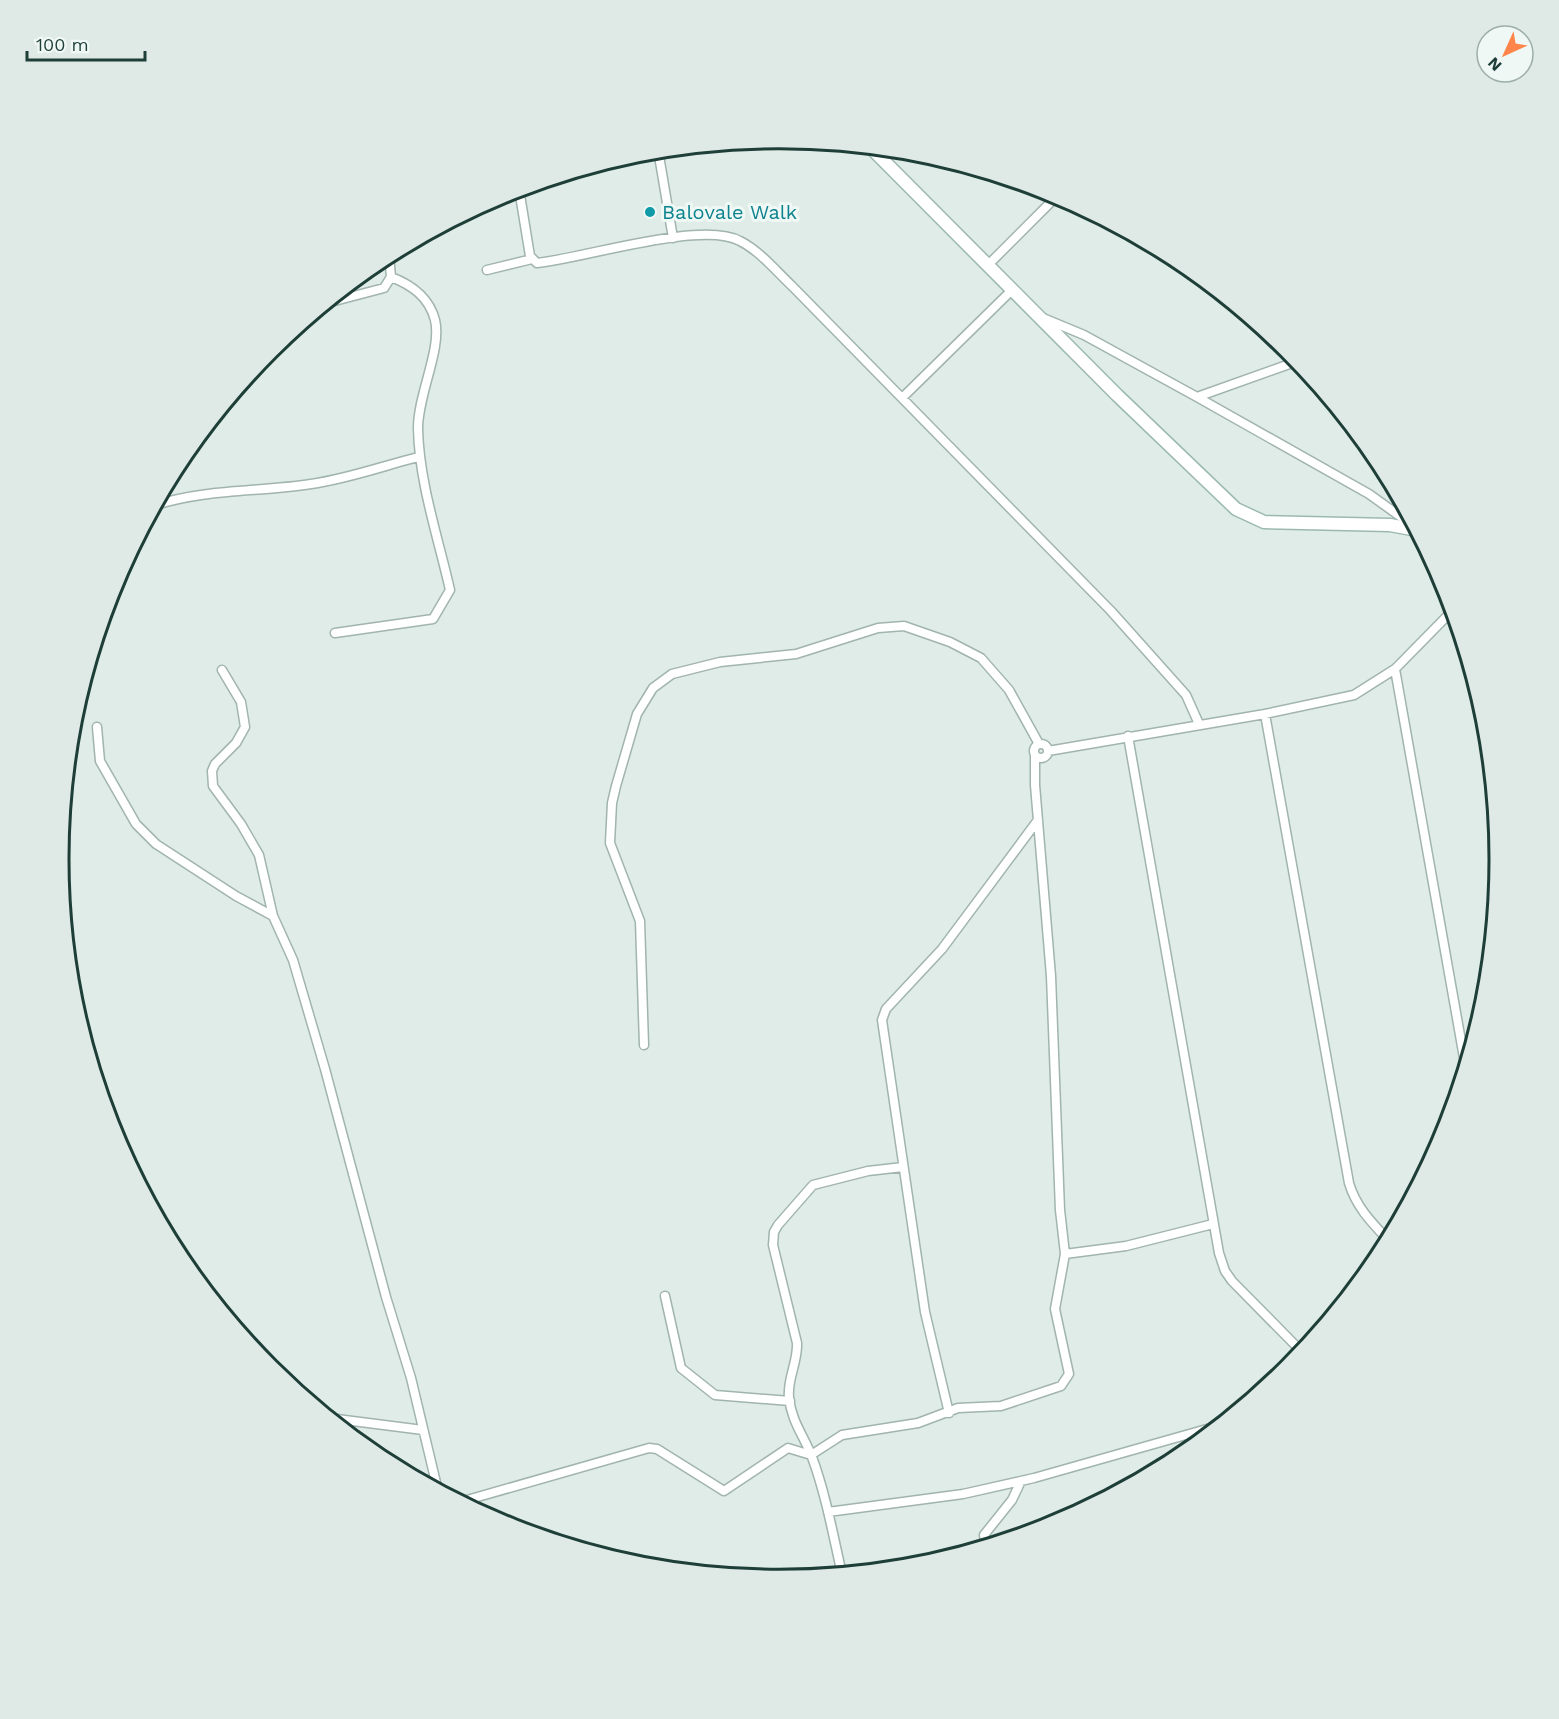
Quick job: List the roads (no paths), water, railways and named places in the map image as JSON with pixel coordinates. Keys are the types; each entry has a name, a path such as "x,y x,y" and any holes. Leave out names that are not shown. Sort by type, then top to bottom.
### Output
{"street":[{"path":"879,156 1222,498 1243,513 1264,522 1390,525 1408,528"},
{"path":"660,160 673,238"},
{"path":"521,198 532,259"},
{"path":"989,264 1050,203"},
{"path":"487,270 532,259 541,263 673,238 723,235 747,245 792,286 1158,662 1191,702 1199,724"},
{"path":"344,299 384,288 391,277 390,266"},
{"path":"335,633 433,619 450,590 418,457 419,413 430,360 439,337 434,316 423,295 391,277"},
{"path":"902,398 1013,289"},
{"path":"1041,317 1084,334 1197,397 1369,494 1403,520"},
{"path":"1197,397 1288,364"},
{"path":"165,503 204,492 232,493 312,484 418,457"},
{"path":"1035,755 1041,758 1048,751 1265,714 1354,695 1395,669 1447,617"},
{"path":"644,1045 640,921 610,843 610,831 612,803 634,724 642,702 653,688 672,674 720,662 796,654 878,628 904,626 950,642 981,657 1009,690 1038,744"},
{"path":"1395,669 1448,952 1463,1052"},
{"path":"222,670 241,702 245,727 236,743 215,764 212,771 213,786 241,824 259,855 273,916 293,960 325,1069 386,1297 411,1378 436,1481"},
{"path":"1265,714 1349,1183 1354,1200 1383,1234"},
{"path":"96,727 100,761 136,825 156,844 273,916"},
{"path":"1128,736 1213,1224 1225,1270 1232,1281 1297,1346"},
{"path":"1038,744 1045,745 1048,751"},
{"path":"470,1499 650,1448 657,1449 724,1491 788,1448 811,1455 842,1435 918,1423 958,1408 976,1405 1001,1406 1061,1386 1066,1381 1068,1364 1055,1309 1065,1254 1060,1210 1051,976 1034,747 1038,744"},
{"path":"949,1413 925,1312 882,1020 886,1009 942,949 1038,820"},
{"path":"840,1567 828,1512 811,1455 799,1434 790,1401 790,1379 798,1360 797,1343 773,1245 774,1232 813,1185 868,1171 903,1167"},
{"path":"1065,1254 1126,1246 1213,1224"},
{"path":"665,1296 681,1368 715,1395 790,1401"},
{"path":"343,1420 423,1430"},
{"path":"828,1512 900,1504 1021,1481 1202,1430"},
{"path":"985,1539 984,1534 1007,1507 1021,1481"}],"place":[{"name":"Balovale Walk","path":"650,212"}]}
